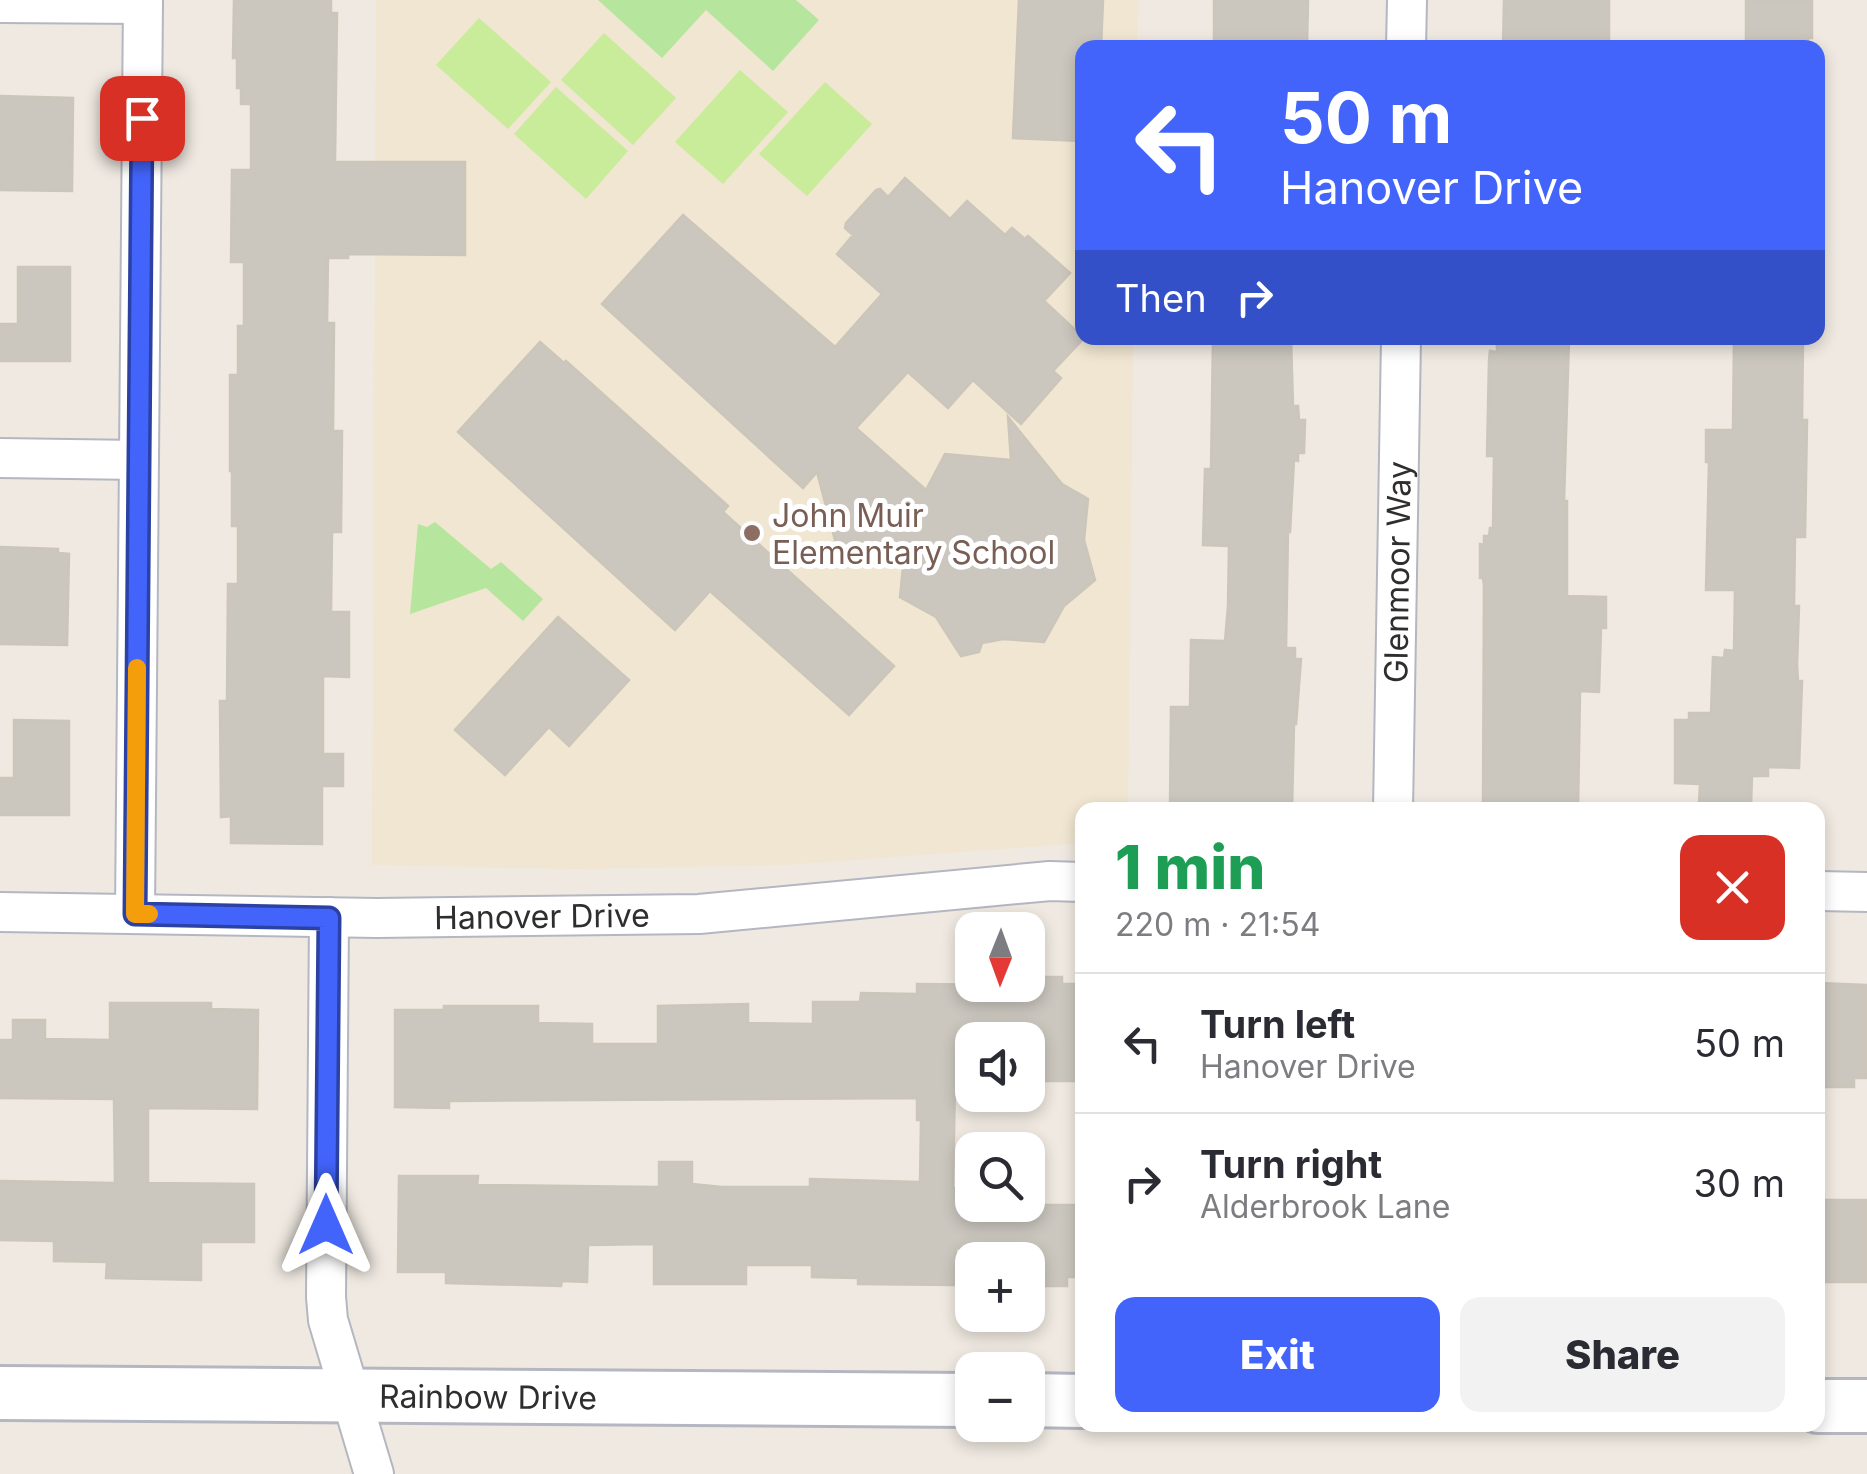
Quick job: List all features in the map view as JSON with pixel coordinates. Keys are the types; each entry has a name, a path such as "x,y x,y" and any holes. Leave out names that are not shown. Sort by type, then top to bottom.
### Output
{"street":[{"path":"1406,40 1407,0"},
{"path":"0,4 144,2 135,914"},
{"name":"Glenmoor Way","path":"1393,802 1401,345"},
{"path":"0,458 139,460"},
{"name":"Hanover Drive","path":"0,912 329,918 699,914 1075,882"},
{"path":"1825,891 1867,892"},
{"path":"329,918 326,1297 328,1320 374,1474"},
{"name":"Rainbow Drive","path":"0,1393 955,1400"},
{"path":"1045,1400 1075,1400"},
{"path":"1825,1406 1867,1406"}],"shaded area":[{"name":"John Muir Elementary School","path":"376,0 1138,0 1137,40 1075,40 1075,345 1133,345 1128,802 1075,802 1075,844 786,865 576,869 372,865"}],"green space":[{"path":"598,0 796,0 819,20 773,71 706,10 662,58"},
{"path":"479,18 551,82 508,129 436,65"},
{"path":"604,33 676,98 633,145 561,80"},
{"path":"740,70 788,112 723,184 675,142"},
{"path":"825,82 872,124 807,196 759,154"},
{"path":"556,87 628,151 586,199 514,134"},
{"path":"435,522 491,569 501,562 543,599 523,621 486,588 410,614 418,524 427,527"}],"building":[{"path":"234,0 331,0 331,13 337,13 335,162 465,162 465,255 348,254 348,258 328,258 327,323 334,323 333,431 342,431 341,532 332,532 331,612 349,612 349,677 323,676 323,754 343,754 343,786 322,786 322,844 231,843 231,816 221,817 220,701 227,701 228,584 238,584 238,526 232,526 230,375 238,375 238,326 244,326 244,262 231,262 232,170 251,170 251,104 241,104 237,58 233,58"},
{"path":"1019,0 1103,0 1101,40 1075,40 1075,141 1013,138"},
{"path":"1214,0 1308,0 1307,40 1214,40"},
{"path":"1504,0 1609,0 1609,40 1503,40"},
{"path":"1746,0 1812,1 1812,38 1746,40"},
{"path":"0,96 73,98 72,191 0,190"},
{"path":"905,178 950,219 967,201 1005,235 1012,228 1025,239 1028,236 1070,273 1044,301 1075,330 1077,345 1053,371 1061,378 1021,424 973,380 948,408 908,372 856,428 926,490 945,454 1011,460 1008,417 1062,484 1088,499 1084,540 1095,580 1064,606 1044,642 1003,639 982,643 979,652 961,656 936,617 900,597 904,557 841,563 817,472 803,488 602,304 683,215 835,347 882,294 837,254 853,235 845,228 846,223 876,190 888,197"},
{"path":"18,267 70,267 70,361 0,361 0,324 18,324"},
{"path":"540,342 728,506 723,512 894,666 849,715 710,591 675,630 458,432"},
{"path":"1213,345 1291,345 1293,406 1298,406 1299,420 1305,420 1304,453 1298,453 1298,461 1294,460 1288,532 1286,648 1295,648 1295,659 1301,659 1292,802 1170,802 1171,707 1190,707 1191,640 1225,641 1229,546 1203,545 1205,469 1211,469"},
{"path":"1497,345 1569,345 1564,501 1567,596 1606,597 1599,692 1580,691 1578,802 1483,802 1484,586 1480,578 1480,544 1484,545 1484,536 1489,536 1493,528 1494,456 1487,456 1489,360 1490,351 1497,352"},
{"path":"1734,345 1803,345 1802,420 1807,420 1805,537 1795,537 1794,606 1799,606 1797,665 1798,681 1802,681 1799,768 1768,767 1768,776 1752,776 1751,802 1699,802 1700,784 1675,783 1675,720 1689,720 1689,713 1711,713 1713,657 1724,658 1725,650 1734,651 1735,590 1706,590 1706,430 1733,430"},
{"path":"0,547 58,549 58,553 69,554 67,645 0,644"},
{"path":"558,617 629,680 569,746 549,727 505,775 455,730"},
{"path":"14,720 69,721 69,815 0,815 0,778 14,778"},
{"path":"1045,977 1062,977 1062,984 1075,984 1075,1081 1045,1081 1045,1022 955,1022 955,1222 1045,1222 1045,1205 1075,1205 1075,1277 1067,1277 1067,1286 1045,1286 1045,1242 955,1242 955,1285 858,1284 858,1278 812,1277 812,1265 746,1265 746,1284 654,1284 654,1244 588,1245 587,1282 562,1281 561,1286 446,1283 446,1272 398,1272 399,1176 478,1176 477,1185 659,1187 659,1162 692,1162 692,1184 722,1187 810,1187 810,1179 920,1182 921,1120 917,1120 917,1098 449,1101 449,1108 395,1107 395,1010 538,1006 538,1023 592,1024 592,1044 658,1044 658,1006 748,1004 748,1023 813,1024 813,1002 860,1002 861,993 917,994 917,984 955,984 955,1002 1045,1002"},
{"path":"1825,983 1867,985 1867,1078 1854,1078 1854,1087 1825,1087"},
{"path":"110,1003 211,1003 211,1009 258,1010 257,1109 148,1108 148,1183 254,1184 254,1242 201,1242 201,1280 106,1278 107,1262 54,1261 54,1241 0,1240 0,1181 115,1183 114,1099 0,1098 0,1040 13,1040 13,1020 45,1020 45,1039 110,1040"},
{"path":"1825,1200 1867,1200 1867,1282 1825,1282"}],"slow traffic":[{"path":"137,668 135,914 149,914"}],"place":[{"name":"John Muir Elementary School","path":"752,533"}],"route":[{"path":"142,118 135,914 329,918 326,1225"}]}
